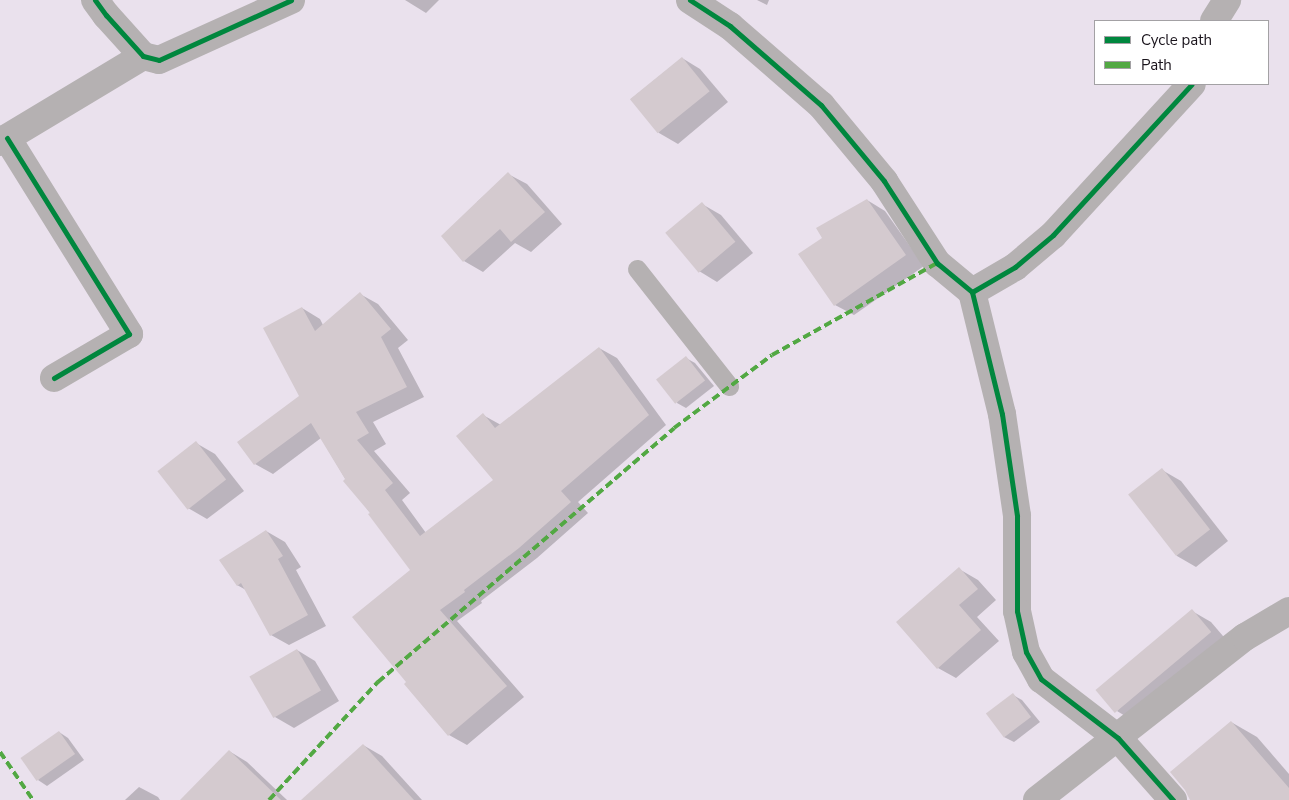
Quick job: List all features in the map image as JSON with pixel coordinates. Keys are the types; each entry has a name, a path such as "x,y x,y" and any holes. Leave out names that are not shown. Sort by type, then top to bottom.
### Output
{"street":[{"path":"96,0 106,15 143,56 159,60 291,0"},
{"path":"690,0 730,26 821,105 884,181 937,264 972,292 1002,414 1017,516 1017,611 1026,652 1041,679 1118,738 1173,800"},
{"path":"1215,20 1227,0"},
{"path":"54,378 129,334 4,140 143,56"},
{"path":"972,292 1015,267 1053,235 1191,85"},
{"path":"1037,800 1246,637 1289,611"}],"lane":[{"path":"637,269 730,386"}],"building":[{"path":"682,57 710,91 658,133 630,99"},
{"path":"508,172 545,212 511,242 500,229 463,262 441,236"},
{"path":"867,199 906,255 834,306 798,254 822,238 816,228"},
{"path":"702,202 735,242 699,273 665,233"},
{"path":"360,292 391,329 381,337 407,387 356,412 369,433 357,440 393,483 385,490 420,536 493,480 456,436 483,413 495,428 599,347 649,415 561,491 571,502 519,548 440,610 507,686 448,736 404,684 406,682 352,617 410,570 368,514 370,513 343,481 345,479 311,423 254,465 237,442 299,396 263,328 302,307 315,331"},
{"path":"686,356 705,380 675,404 656,379"},
{"path":"196,441 226,480 188,510 157,471"},
{"path":"1162,468 1210,529 1176,556 1128,494"},
{"path":"266,530 283,556 278,559 308,615 270,636 241,583 237,586 219,560"},
{"path":"959,567 978,589 959,605 981,630 937,669 896,622"},
{"path":"1192,609 1211,632 1115,713 1095,690"},
{"path":"297,649 321,691 273,718 249,676"},
{"path":"1013,693 1031,717 1004,737 986,713"},
{"path":"1231,721 1289,788 1289,800 1190,800 1185,790 1170,772"},
{"path":"59,731 75,754 37,781 20,758"},
{"path":"363,744 414,800 301,800"},
{"path":"229,750 281,800 180,800"}],"marked path":[{"path":"269,800 378,682 674,428 772,355 937,263"},
{"path":"0,752 33,800"}],"cycle path":[{"path":"95,0 143,56 159,60 291,0"},
{"path":"690,0 730,26 821,105 884,181 937,263 972,292 1002,414 1017,516 1017,611 1026,652 1041,679 1118,738 1173,800"},
{"path":"972,292 1015,267 1053,235 1191,85"},
{"path":"7,138 129,334 54,378"}]}
